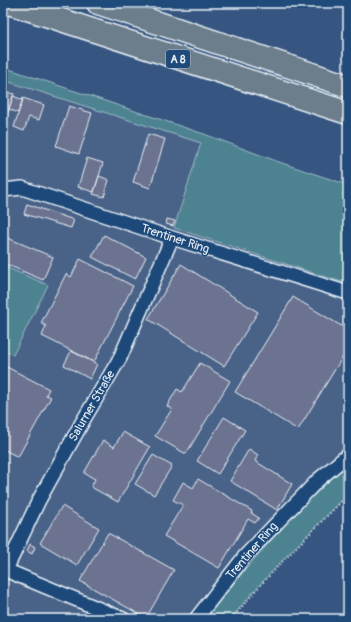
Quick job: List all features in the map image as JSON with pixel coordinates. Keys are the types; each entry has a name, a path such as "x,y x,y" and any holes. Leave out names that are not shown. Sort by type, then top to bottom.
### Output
{"highway":[{"name":"A 8","path":"9,3 348,113"},
{"name":"A 8","path":"98,3 348,86"}],"street":[{"name":"Trentiner Ring","path":"3,190 22,188 172,238 348,293"},
{"name":"Salurner Straße","path":"4,569 39,500 120,358 172,238"},
{"name":"Trentiner Ring","path":"196,619 246,556 318,480 348,454"},
{"path":"4,569 123,619"}],"path":[{"path":"232,619 247,600 348,496"}],"shaded area":[{"path":"3,80 201,143 174,228 348,284 348,464 324,485 252,560 204,619 3,619"}],"green space":[{"path":"3,67 204,134 279,162 348,185 348,284 174,228 201,143 3,80"},
{"path":"3,266 48,285 13,355 3,349"},
{"path":"348,464 348,494 273,570 231,619 204,619 255,558 291,519"}],"building":[{"path":"3,91 14,94 3,126"},
{"path":"13,96 23,100 18,113 9,109"},
{"path":"23,98 44,105 39,120 29,117 24,131 14,127"},
{"path":"69,106 92,113 79,154 56,146"},
{"path":"148,134 165,139 150,188 133,182"},
{"path":"87,158 103,163 94,192 78,187"},
{"path":"99,176 109,180 104,197 93,194"},
{"path":"27,204 74,220 71,228 24,214"},
{"path":"167,219 175,221 173,226 166,224"},
{"path":"104,235 146,257 135,279 92,257"},
{"path":"3,236 53,257 43,280 3,263"},
{"path":"80,259 133,286 94,362 42,336 46,326 41,323 66,274 71,277"},
{"path":"181,264 258,312 224,366 148,319"},
{"path":"293,297 348,330 348,348 298,430 235,392"},
{"path":"71,351 97,364 90,379 64,365"},
{"path":"200,363 230,381 186,454 155,436 172,409 167,406 177,389 182,392"},
{"path":"3,365 49,389 46,395 51,397 18,457 3,449"},
{"path":"224,417 245,430 218,474 197,461"},
{"path":"123,432 150,447 118,502 91,487 95,479 84,473 103,440 114,447"},
{"path":"249,449 258,455 255,461 292,484 277,510 230,481"},
{"path":"153,455 172,466 154,495 135,484"},
{"path":"198,479 252,511 251,513 259,518 255,523 248,519 219,568 164,536 183,505 173,500 183,482 193,488"},
{"path":"62,506 99,528 77,565 40,543"},
{"path":"108,533 174,570 146,618 80,581"},
{"path":"30,544 35,547 32,554 27,551"},
{"path":"71,615 80,619 69,619"}]}
